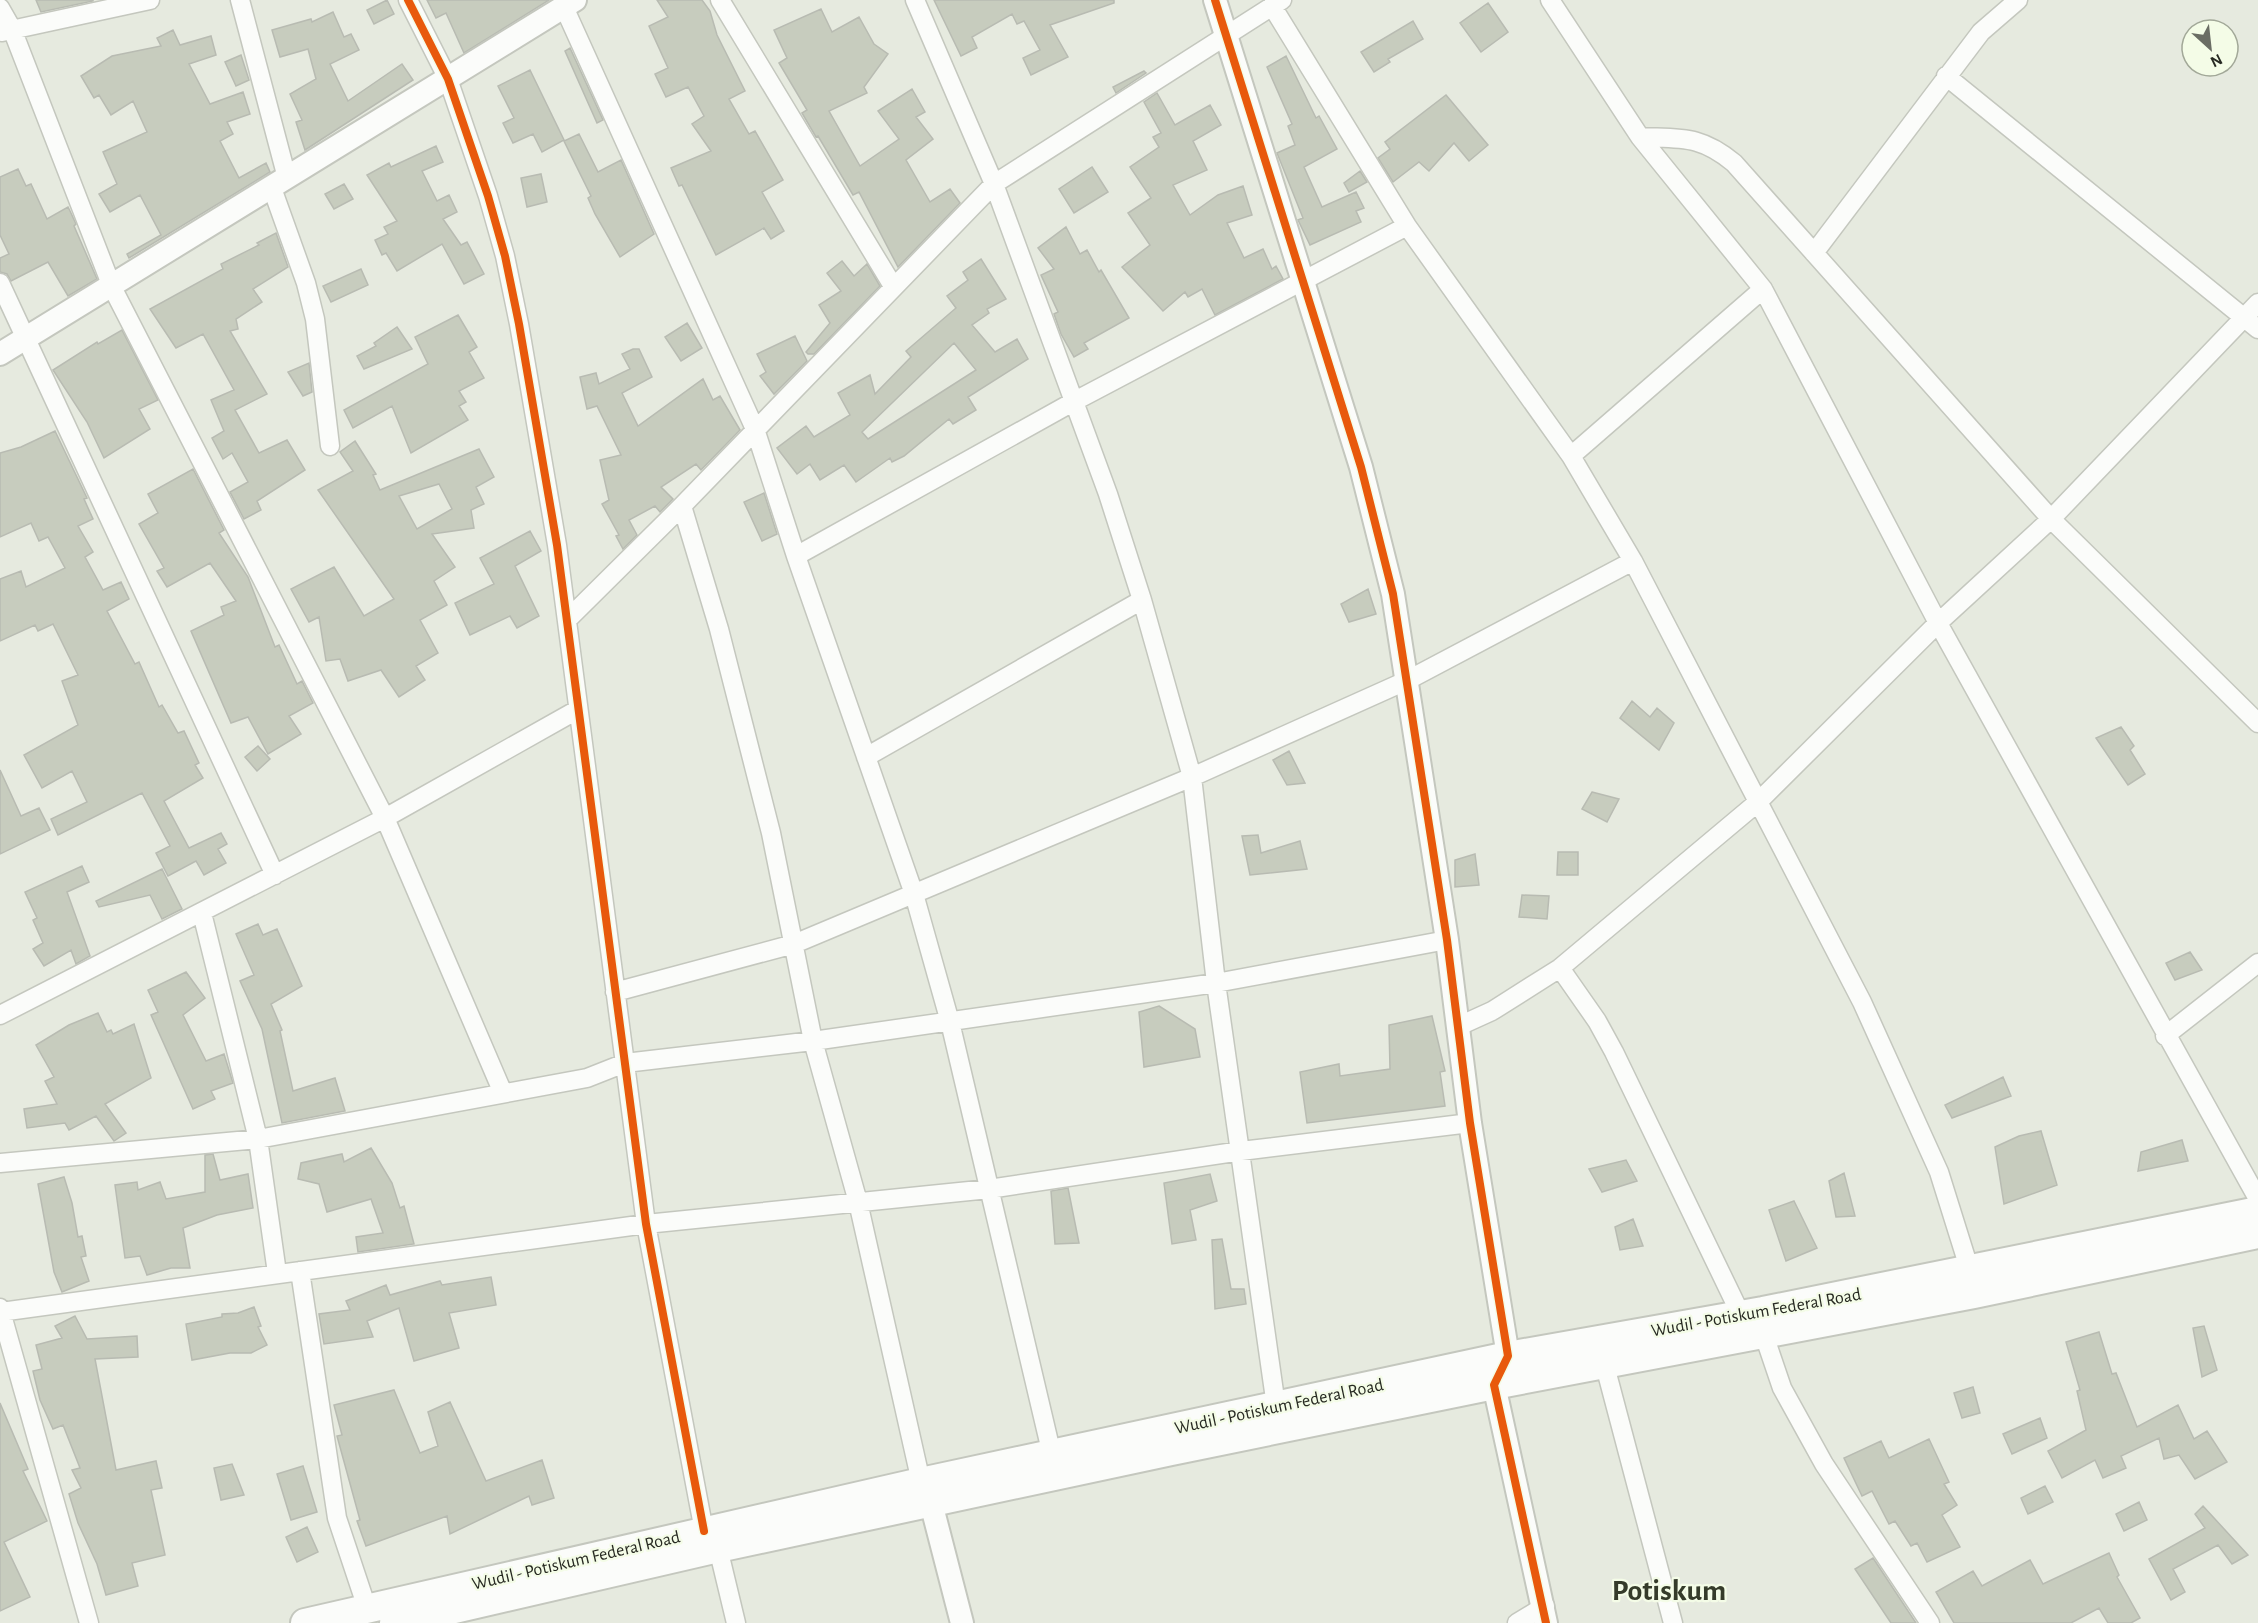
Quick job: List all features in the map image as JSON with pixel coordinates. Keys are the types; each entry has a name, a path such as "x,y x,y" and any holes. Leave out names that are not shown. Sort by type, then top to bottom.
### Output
{"main road":[{"name":"Wudil - Potiskum Federal Road","path":"926,1492 1052,1455 1508,1356 1741,1315 1970,1271 2258,1211"},
{"name":"Wudil - Potiskum Federal Road","path":"305,1623 367,1608 711,1540 926,1492 1605,1366 2258,1234"},
{"name":"Wudil - Potiskum Federal Road","path":"394,1623 711,1540"}],"street":[{"path":"6,31 150,0"},
{"path":"240,0 280,183 315,319 330,446"},
{"path":"408,0 447,79 488,196 505,256 543,464 567,620 646,1224 711,1540 736,1623"},
{"path":"720,0 893,286"},
{"path":"915,0 994,184 1108,494 1142,600 1192,777 1216,983 1276,1406"},
{"path":"1215,0 1304,280 1360,467 1393,594 1447,940 1470,1123 1508,1356 1494,1385 1545,1612 1517,1623"},
{"path":"1550,0 1640,137 1763,290 1938,623 2165,1036 2258,1199"},
{"path":"1814,253 1981,32 2018,0"},
{"path":"0,354 25,341 569,3 755,429 796,556 914,894 950,1022 1052,1455"},
{"path":"567,620 682,506 994,184 1277,3 1407,226 1571,456 1633,561 1881,1044 1939,1172 1970,1271"},
{"path":"0,8 6,31 112,287 385,818 503,1093"},
{"path":"1946,76 2258,329"},
{"path":"1640,137 1696,140 1716,148 1734,163 2051,519 2258,723"},
{"path":"796,556 1073,402 1407,226"},
{"path":"0,284 275,875"},
{"path":"1571,456 1763,290"},
{"path":"1459,1026 1492,1011 1560,968 1758,802 1938,623 2051,519 2258,303"},
{"path":"682,506 735,692 771,833 813,1041 858,1202 926,1492 962,1623"},
{"path":"615,992 794,944 1192,777 1408,680 1633,561"},
{"path":"866,757 1142,600"},
{"path":"0,1015 385,818 577,710"},
{"path":"202,913 258,1140 277,1274"},
{"path":"0,1162 258,1140 587,1078 625,1063 813,1041 1216,983 1447,940"},
{"path":"2165,1036 2258,963"},
{"path":"1560,968 1597,1021 1614,1053 1741,1315"},
{"path":"89,1623 0,1310 646,1224 989,1189 1241,1151 1470,1123"},
{"path":"300,1270 337,1518 367,1608"},
{"path":"1764,1335 1782,1388 1824,1464 1930,1623"},
{"path":"1605,1366 1673,1623"}],"building":[{"path":"36,0 93,0 93,1 41,12"},
{"path":"387,0 394,14 374,24 367,10"},
{"path":"427,0 549,0 464,53 446,13 436,18"},
{"path":"657,0 702,0 710,11 717,35 745,91 729,99 749,134 755,131 783,180 762,192 784,231 771,239 764,228 716,255 682,185 679,186 671,168 711,151 692,124 704,116 688,87 666,97 655,74 668,68 649,26 668,17"},
{"path":"934,0 1114,0 1114,3 1050,25 1068,57 1031,75 1023,58 1040,50 1024,21 1017,24 1012,14 972,37 977,48 961,56"},
{"path":"1488,3 1508,32 1481,52 1460,23"},
{"path":"821,9 832,32 859,17 874,44 888,54 864,87 867,93 829,111 860,166 899,139 878,111 912,89 925,112 916,117 933,139 906,160 930,202 950,189 960,203 898,267 859,192 853,195 802,113 807,110 779,63 787,58 774,30"},
{"path":"333,12 344,37 351,34 359,50 330,64 348,101 402,64 413,80 305,150 296,122 302,120 290,94 316,79 308,49 280,57 272,30 311,19 312,22"},
{"path":"1413,21 1423,39 1388,59 1390,62 1374,72 1361,52"},
{"path":"173,30 180,45 211,36 216,55 189,64 210,104 243,92 250,114 227,122 233,134 220,141 239,178 266,163 270,172 129,258 127,254 161,235 140,195 110,212 99,194 117,184 103,152 147,132 133,101 111,115 99,95 94,98 81,76 112,56 161,46 157,38"},
{"path":"570,48 603,120 597,123 565,51"},
{"path":"241,55 249,80 236,86 225,62"},
{"path":"1286,56 1316,118 1319,116 1337,149 1304,167 1322,207 1356,192 1364,208 1356,211 1361,222 1310,245 1298,220 1303,218 1277,153 1295,145 1288,126 1292,124 1267,67"},
{"path":"530,70 564,140 542,152 533,134 513,143 503,123 514,118 498,86"},
{"path":"1144,71 1146,73 1116,93 1113,87"},
{"path":"1157,93 1175,125 1210,105 1221,125 1193,141 1207,170 1173,185 1190,215 1218,195 1243,186 1252,215 1227,223 1244,258 1263,249 1272,269 1276,266 1283,279 1215,315 1202,289 1188,297 1185,292 1163,311 1122,267 1150,245 1128,213 1151,198 1130,167 1159,147 1153,137 1161,133 1144,102"},
{"path":"1446,95 1488,145 1469,161 1454,143 1429,171 1419,162 1393,182 1378,158 1390,149 1385,142"},
{"path":"579,134 598,172 621,160 654,234 620,257 595,214 588,198 591,196 564,141"},
{"path":"436,146 443,162 422,171 437,201 449,195 457,212 443,219 461,245 467,242 484,274 464,284 442,244 397,271 386,253 382,255 375,240 388,234 384,227 397,221 367,175 389,163 391,167"},
{"path":"1092,167 1108,192 1074,213 1059,189"},
{"path":"18,169 26,186 31,184 47,219 68,207 76,224 74,226 97,279 68,296 48,262 11,281 7,274 0,272 0,258 9,254 0,235 0,177"},
{"path":"1360,171 1367,182 1349,192 1344,183"},
{"path":"541,174 547,202 527,207 521,178"},
{"path":"344,184 353,199 334,209 325,194"},
{"path":"1066,227 1080,254 1087,250 1099,272 1101,270 1129,318 1084,343 1088,349 1074,357 1061,334 1054,314 1058,312 1041,275 1054,269 1038,248"},
{"path":"276,233 288,267 253,289 262,302 236,319 238,329 230,331 267,394 235,410 259,453 287,440 305,470 257,501 261,510 244,519 230,492 248,482 232,453 223,459 212,438 224,431 211,400 234,390 203,334 176,348 150,309 223,269 221,264 259,245 257,243"},
{"path":"981,259 1006,299 987,309 989,313 972,325 995,352 1017,339 1028,359 968,397 976,410 953,424 949,419 904,456 892,462 890,458 856,482 844,465 820,480 810,464 797,474 777,448 806,426 814,437 850,415 838,393 870,375 875,394 911,357 906,351 956,308 947,296 968,280 963,272","holes":["954,343 976,370 868,439 862,432"]},
{"path":"842,261 854,276 867,264 880,286 814,354 808,354 806,352 830,323 819,305 841,291 827,273"},
{"path":"361,269 368,285 331,302 323,286"},
{"path":"458,315 477,347 469,352 484,378 459,391 466,402 459,406 468,420 411,453 392,406 353,428 344,410 428,364 415,337"},
{"path":"687,323 702,348 681,361 665,337"},
{"path":"397,327 412,349 364,369 357,356 376,346 374,343"},
{"path":"122,330 158,400 139,409 150,429 104,458 87,422 53,370 97,342 98,344"},
{"path":"795,336 807,361 774,394 760,376 766,372 757,354"},
{"path":"639,349 652,377 622,393 638,426 703,379 713,400 720,396 740,430 701,470 696,464 661,487 673,499 660,512 655,506 629,520 637,535 623,549 616,536 619,535 602,504 609,500 600,460 621,455 597,406 587,409 580,377 596,373 599,384 630,369 622,354"},
{"path":"309,363 312,392 303,396 288,372"},
{"path":"55,431 87,498 84,499 93,519 78,526 93,552 85,557 103,590 121,582 129,599 107,611 135,664 139,662 159,707 162,705 178,733 184,731 199,763 195,765 203,778 164,801 189,848 221,833 227,844 218,849 226,863 204,875 196,861 168,876 156,853 170,846 142,793 58,835 51,819 87,802 72,771 42,788 24,755 78,725 62,681 78,675 53,624 38,631 35,625 0,641 0,579 21,571 26,587 65,568 48,537 39,541 31,523 0,537 0,453 21,447"},
{"path":"355,441 376,474 373,475 380,490 479,449 494,477 476,487 484,504 471,510 474,528 432,534 455,567 434,581 447,605 420,620 438,653 416,666 425,680 399,697 381,670 348,681 340,659 326,661 319,617 309,622 291,589 334,567 364,616 394,599 318,490 353,471 340,452","holes":["439,484 452,509 417,529 399,496"]},
{"path":"193,469 224,530 219,533 248,577 275,647 279,645 297,684 302,681 313,703 289,716 301,734 268,754 248,717 231,723 191,631 224,615 221,607 236,601 210,563 167,587 157,571 164,568 139,524 158,513 148,494"},
{"path":"764,493 777,534 762,541 744,502"},
{"path":"530,531 541,551 515,566 539,616 517,628 510,616 470,635 455,603 494,584 480,558"},
{"path":"1368,589 1376,614 1349,622 1341,604"},
{"path":"1632,701 1650,717 1657,708 1674,723 1659,750 1620,718"},
{"path":"2121,727 2134,746 2130,750 2145,774 2128,785 2096,738"},
{"path":"258,746 270,759 257,771 245,757"},
{"path":"1289,751 1305,783 1287,785 1273,760"},
{"path":"0,770 21,816 39,808 50,830 0,854"},
{"path":"1592,792 1619,799 1607,822 1582,809"},
{"path":"1258,835 1261,853 1300,841 1307,869 1250,875 1242,836"},
{"path":"1558,852 1578,852 1578,875 1557,875"},
{"path":"1475,854 1479,885 1455,887 1455,860"},
{"path":"82,866 89,882 67,892 90,956 76,964 71,950 44,966 33,949 43,943 33,920 37,918 25,892"},
{"path":"162,869 182,909 162,919 150,895 99,907 96,901"},
{"path":"1522,895 1549,896 1547,919 1519,917"},
{"path":"258,924 263,935 277,929 302,986 271,1004 282,1030 280,1031 293,1091 335,1078 345,1111 282,1123 262,1029 240,981 254,975 236,934"},
{"path":"2190,952 2202,970 2175,980 2166,963"},
{"path":"186,972 205,998 183,1015 206,1061 224,1054 233,1083 211,1091 215,1099 193,1109 151,1015 158,1012 148,990"},
{"path":"1159,1006 1195,1029 1200,1057 1144,1067 1139,1012"},
{"path":"98,1013 107,1032 111,1030 113,1034 134,1024 151,1078 105,1104 126,1133 114,1141 96,1116 69,1130 65,1123 27,1128 24,1109 57,1104 45,1081 54,1077 36,1045 69,1025"},
{"path":"1432,1016 1445,1071 1440,1072 1445,1106 1307,1123 1300,1072 1339,1064 1340,1076 1390,1069 1389,1025"},
{"path":"2003,1077 2011,1096 1952,1118 1945,1105"},
{"path":"2041,1131 2057,1185 2004,1204 1995,1147 2019,1136"},
{"path":"2182,1140 2188,1161 2138,1171 2141,1152"},
{"path":"371,1148 392,1183 400,1208 404,1206 414,1244 358,1252 356,1237 383,1233 371,1199 327,1212 319,1184 298,1179 301,1163 342,1154 344,1162"},
{"path":"213,1154 220,1180 248,1174 253,1208 217,1215 183,1228 190,1268 171,1268 147,1275 140,1256 125,1258 115,1185 137,1182 138,1190 160,1182 166,1199 205,1192 205,1155"},
{"path":"1626,1160 1637,1181 1602,1192 1589,1169"},
{"path":"1844,1173 1855,1216 1836,1217 1829,1181"},
{"path":"1210,1174 1217,1201 1190,1210 1196,1240 1172,1244 1164,1183"},
{"path":"64,1177 72,1203 78,1237 82,1236 86,1256 81,1257 89,1281 62,1292 54,1272 38,1184"},
{"path":"1068,1188 1079,1243 1055,1244 1051,1191"},
{"path":"1794,1201 1817,1248 1786,1261 1769,1210"},
{"path":"1633,1219 1643,1246 1620,1250 1615,1227"},
{"path":"1222,1239 1231,1289 1244,1289 1246,1304 1215,1309 1212,1240"},
{"path":"491,1277 496,1305 449,1313 459,1348 414,1361 399,1308 367,1321 373,1337 324,1344 319,1314 350,1310 346,1301 386,1285 390,1295 440,1281 442,1285"},
{"path":"254,1307 261,1326 258,1327 267,1345 251,1353 230,1353 192,1360 186,1324 222,1317 222,1314 238,1313"},
{"path":"75,1316 87,1339 137,1336 138,1357 95,1359 116,1470 156,1461 162,1488 151,1490 165,1555 132,1563 138,1586 106,1595 97,1564 78,1523 69,1494 81,1488 72,1470 80,1468 63,1425 53,1429 40,1400 33,1371 42,1369 36,1345 62,1338 55,1326"},
{"path":"2204,1326 2217,1370 2202,1377 2193,1328"},
{"path":"2099,1332 2112,1374 2116,1373 2137,1427 2178,1405 2194,1439 2207,1431 2227,1462 2195,1479 2179,1455 2164,1459 2159,1438 2121,1456 2126,1468 2103,1478 2095,1460 2062,1478 2048,1451 2086,1430 2077,1391 2080,1390 2066,1342"},
{"path":"1973,1387 1980,1413 1962,1418 1954,1393"},
{"path":"394,1390 420,1453 438,1446 428,1412 450,1402 486,1481 542,1460 554,1498 532,1505 529,1496 450,1534 447,1516 366,1546 357,1521 360,1520 337,1436 342,1435 334,1405"},
{"path":"0,1403 28,1469 23,1471 47,1521 4,1542 30,1597 0,1611"},
{"path":"2040,1418 2047,1438 2012,1454 2003,1434"},
{"path":"1929,1439 1949,1482 1944,1484 1957,1505 1942,1515 1960,1547 1927,1562 1917,1543 1911,1546 1895,1521 1889,1524 1872,1491 1862,1496 1844,1458 1881,1441 1889,1458"},
{"path":"232,1464 244,1495 221,1500 214,1468"},
{"path":"303,1466 317,1512 291,1520 277,1474"},
{"path":"2045,1486 2053,1502 2028,1514 2021,1498"},
{"path":"2139,1502 2147,1520 2124,1531 2116,1514"},
{"path":"2203,1506 2248,1555 2232,1564 2218,1545 2173,1569 2185,1592 2171,1600 2149,1559 2205,1528 2195,1514"},
{"path":"307,1527 318,1552 297,1562 286,1537"},
{"path":"2109,1553 2119,1575 2117,1577 2140,1618 2131,1623 2108,1623 2099,1608 2071,1623 1954,1623 1936,1592 1973,1571 1982,1586 2030,1560 2043,1584"},
{"path":"1873,1558 1916,1623 1891,1623 1855,1569"}],"cycle path":[{"path":"408,0 448,79 488,196 505,256 519,324 557,545 646,1224 704,1531"},
{"path":"1215,0 1361,467 1393,594 1447,940 1470,1123 1508,1356 1494,1385 1546,1623"}],"district":[{"name":"Potiskum","path":"1669,1590"}]}
